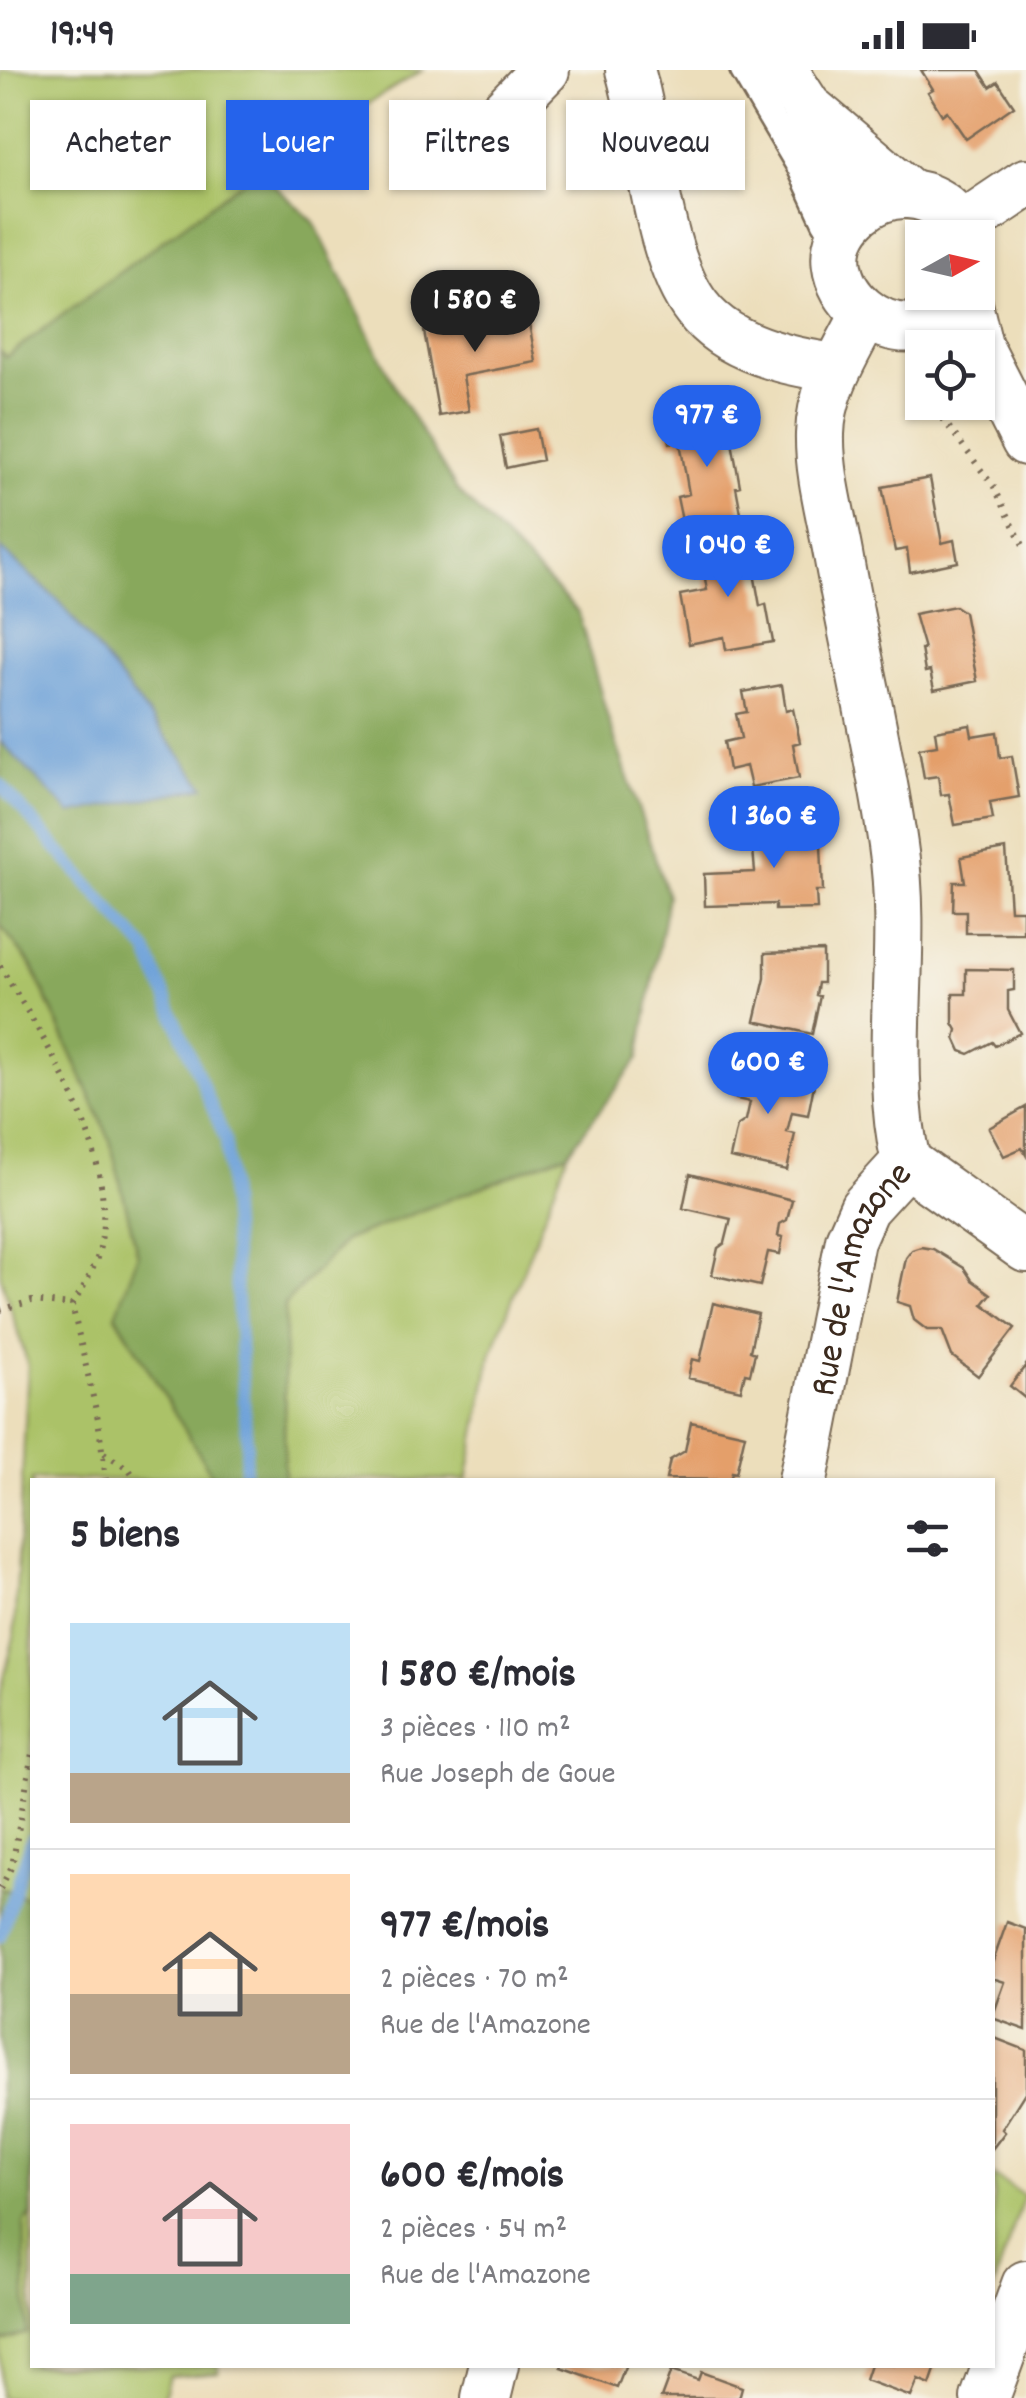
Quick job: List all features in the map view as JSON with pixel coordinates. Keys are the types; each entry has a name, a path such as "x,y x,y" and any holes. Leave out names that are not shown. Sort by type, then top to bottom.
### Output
{"street":[{"path":"515,100 545,70"},
{"path":"630,70 669,250 697,310 746,345 800,364 836,368"},
{"path":"794,87 846,230"},
{"path":"794,87 910,194 939,204 953,220"},
{"path":"979,220 1026,183"},
{"path":"905,331 865,314 844,291 837,260 846,230 879,198 910,194"},
{"path":"923,330 923,325 950,310"},
{"path":"967,310 986,365 1026,441"},
{"name":"Rue de l'Amazone","path":"803,1478 850,1240 864,1208 906,1162 898,1124 894,1062 900,900 820,438 822,412 836,368 865,314"},
{"path":"995,418 1026,451"},
{"path":"906,1162 1026,1248"},
{"path":"985,2398 1026,2285"},
{"path":"486,2398 493,2368"}],"lane":[{"path":"743,70 800,167 824,222 846,230"}],"path":[{"path":"943,420 994,487 1026,551"},
{"path":"0,966 81,1116 99,1176 98,1256 72,1306 104,1452 106,1478"},
{"path":"0,1310 32,1302 72,1306"},
{"path":"104,1452 129,1469 135,1478"},
{"path":"0,1889 12,1866 30,1764"}],"green space":[{"path":"0,70 423,70 369,103 226,100 226,190 231,190 6,357 0,351"},
{"path":"231,190 280,190 314,222 396,389 457,490 578,612 609,722 668,896 639,1058 568,1153 345,1240 285,1304 284,1478 214,1478 116,1315 138,1255 110,1140 33,967 0,925 0,351 6,357"},
{"path":"0,925 32,967 110,1140 138,1256 116,1316 214,1478 30,1478 30,1899 0,1887 0,1694 14,1637 28,1365 0,1274"},
{"path":"568,1153 491,1355 467,1478 284,1478 285,1304 346,1240"},
{"path":"0,1888 30,1899 30,2216 24,2223 27,2333 0,2342"},
{"path":"995,2177 1024,2196 995,2283"},
{"path":"30,2217 30,2368 219,2368 218,2372 169,2376 163,2398 0,2398 0,2342 27,2333 24,2222"}],"water":[{"path":"0,548 60,602 205,787 71,814 0,741"}],"building":[{"path":"921,70 979,70 990,87 998,82 1014,106 966,139 947,111 942,115"},
{"path":"527,312 536,362 463,376 469,411 439,416 424,331"},
{"path":"721,405 726,431 730,431 743,524 685,535 677,497 689,494 680,442 670,443 665,416"},
{"path":"536,429 542,460 506,468 500,436"},
{"path":"930,478 942,543 954,540 958,562 910,572 907,549 895,551 882,487"},
{"path":"755,540 758,560 752,562 760,606 766,604 773,642 726,650 724,637 689,644 680,595 707,590 700,550"},
{"path":"955,606 964,612 977,681 934,690 930,671 925,672 924,649 914,614"},
{"path":"782,685 786,711 793,709 800,742 793,744 799,778 751,787 746,766 729,770 724,742 741,738 736,714 747,712 743,692"},
{"path":"970,725 972,736 997,732 1000,758 1012,756 1019,797 990,802 993,819 955,825 949,794 941,795 938,776 924,778 919,748 937,745 935,731"},
{"path":"811,819 816,845 821,845 823,891 816,891 817,909 775,910 775,904 705,906 704,874 755,872 751,826"},
{"path":"1006,849 1010,910 1023,910 1023,933 966,933 966,911 953,911 954,882 965,882 961,857"},
{"path":"823,951 823,983 818,983 816,995 820,996 812,1034 755,1021 765,978 765,953"},
{"path":"966,969 1014,970 1008,1010 1020,1033 969,1054 961,1051 953,1023 953,994 966,994"},
{"path":"743,1068 814,1085 808,1115 792,1112 787,1132 795,1134 787,1170 730,1158 737,1126 746,1120 750,1102 736,1099 732,1092 736,1073"},
{"path":"1026,1107 1026,1155 1022,1148 1004,1156 989,1128"},
{"path":"690,1174 792,1200 787,1220 780,1224 780,1254 768,1252 760,1286 712,1275 731,1219 683,1208"},
{"path":"921,1247 933,1249 964,1268 972,1280 991,1294 983,1304 1015,1328 978,1376 952,1356 942,1330 927,1330 914,1320 910,1306 897,1302 906,1258"},
{"path":"713,1303 758,1314 750,1351 755,1353 741,1390 688,1378 692,1359 700,1361"},
{"path":"1026,1365 1026,1399 1010,1386"},
{"path":"691,1422 745,1434 736,1473 732,1472 730,1478 666,1478 670,1460 685,1451"},
{"path":"1007,1922 1026,1929 1026,2030 995,2019 1005,1982 995,1979 995,1956"},
{"path":"995,2038 1026,2050 1026,2091 1002,2129 1005,2132 995,2145"},
{"path":"562,2368 625,2368 617,2388"},
{"path":"869,2368 936,2368 930,2385 918,2380 911,2397 865,2380"},
{"path":"671,2371 698,2380 701,2372 742,2387 739,2398 661,2398"}],"waterway":[{"path":"0,784 147,951 226,1141 247,1443 244,1478"},
{"path":"0,1937 30,1844"}]}
